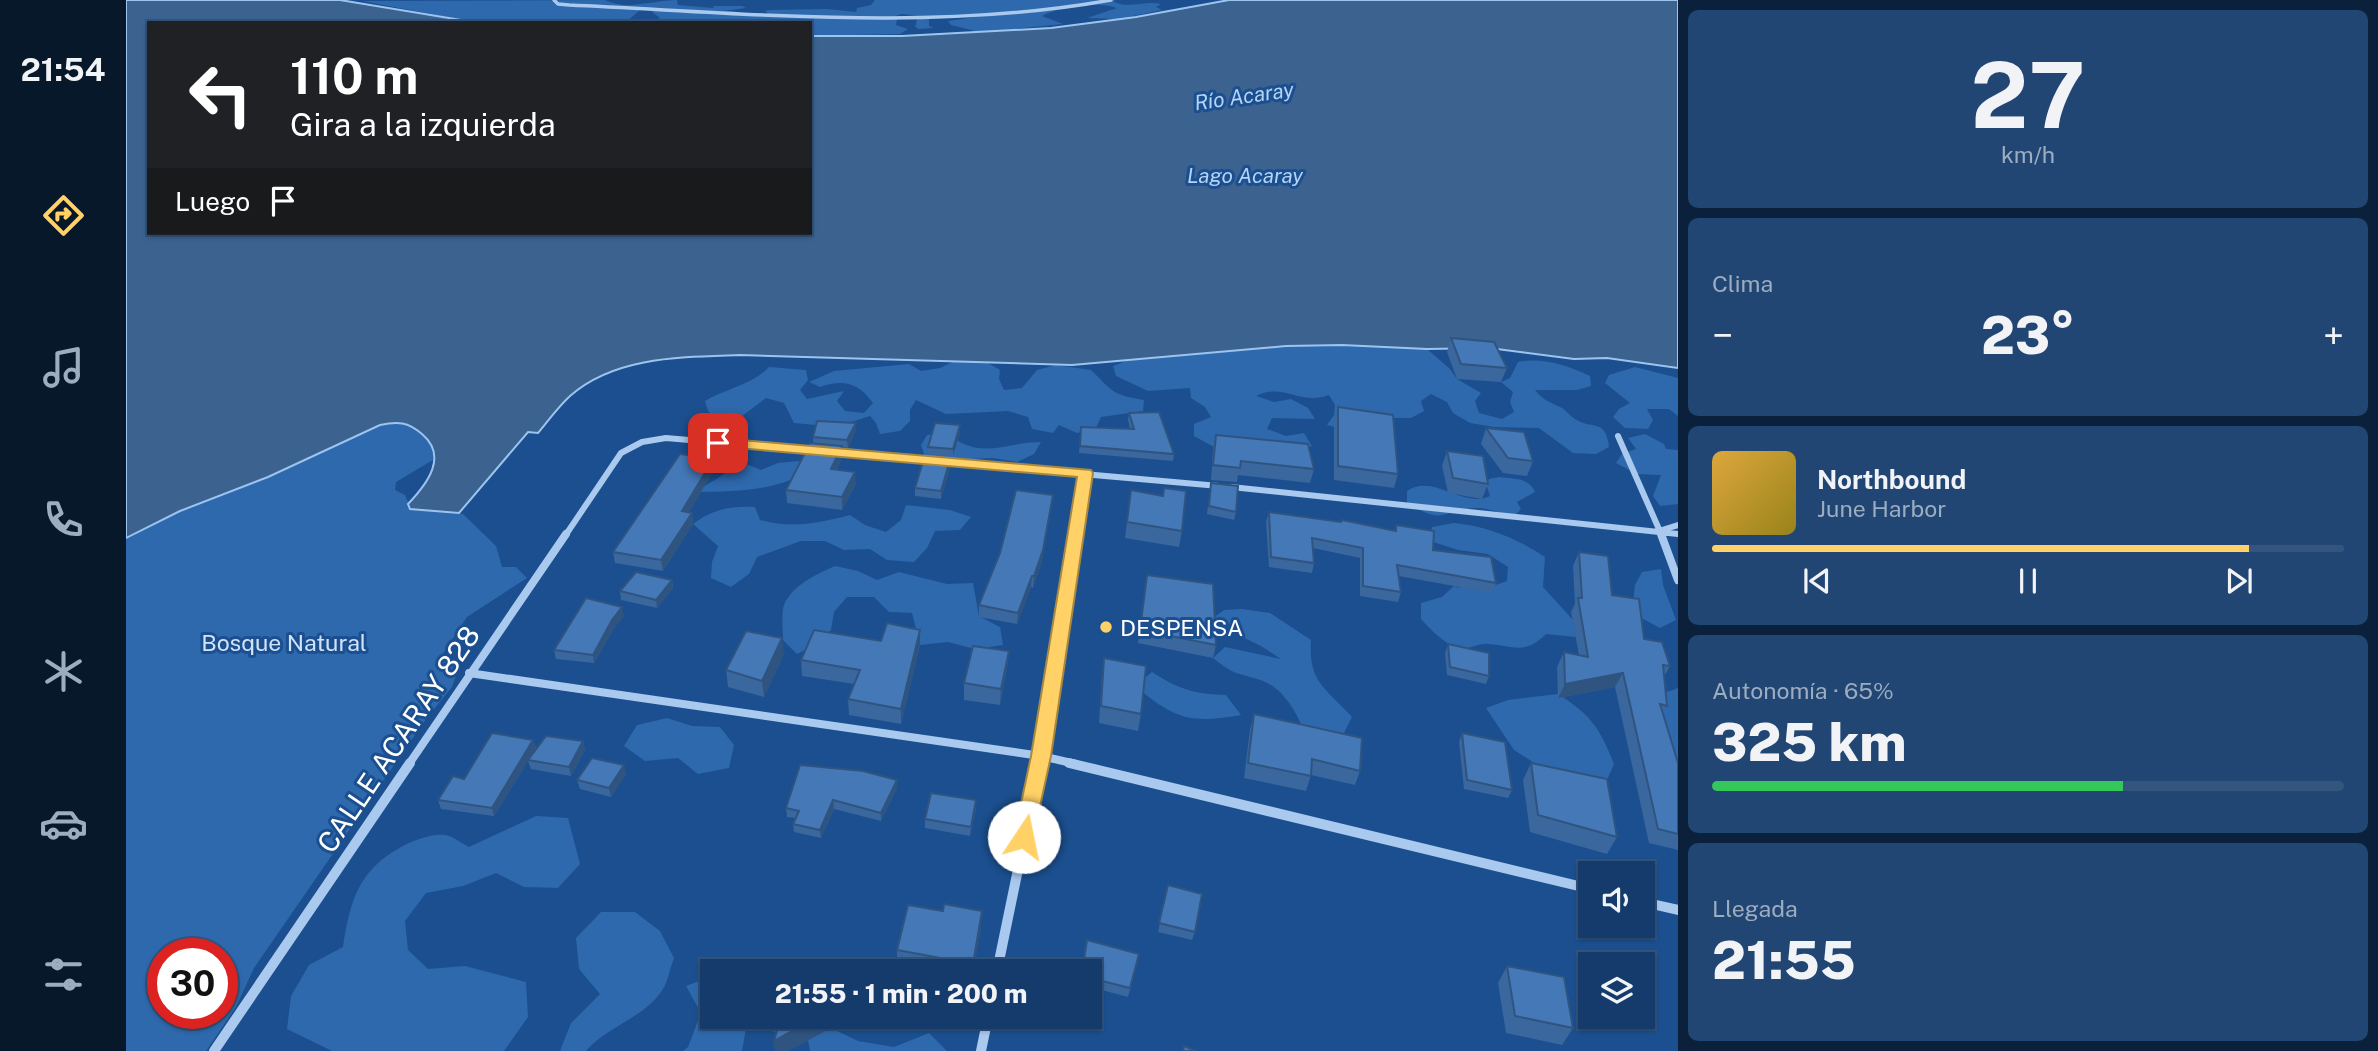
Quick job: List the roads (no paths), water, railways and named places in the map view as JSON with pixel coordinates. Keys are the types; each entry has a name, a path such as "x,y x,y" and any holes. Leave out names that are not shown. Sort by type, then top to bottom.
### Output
{"street":[{"path":"554,0 558,4 569,5 863,17 1005,14 1111,0"},
{"path":"1618,436 1660,531 1678,580"},
{"name":"CALLE ACARAY 828","path":"214,1051 621,453 642,442 666,438 1086,473"},
{"path":"999,959 1041,756 1086,473 1678,534"},
{"path":"1660,531 1678,524"},
{"path":"469,673 1041,756 1578,886"},
{"path":"1655,905 1678,910"},
{"path":"981,1051 986,1029"}],"water":[{"name":"Lago Acaray","path":"126,0 340,0 467,21 147,21 147,235 812,235 812,36 902,36 1051,28 1136,17 1229,0 1678,0 1678,368 1607,358 1574,359 1489,348 1427,349 1342,345 1286,346 1072,365 740,355 673,358 650,361 608,373 570,396 538,433 528,432 459,513 410,509 408,504 432,469 434,451 430,442 417,430 407,425 392,423 380,425 268,477 180,511 126,538"}],"place":[{"name":"DESPENSA","path":"1106,627"}],"water label":[{"name":"Río Acaray","path":"1244,96"}],"park label":[{"name":"Bosque Natural","path":"284,642"}]}
